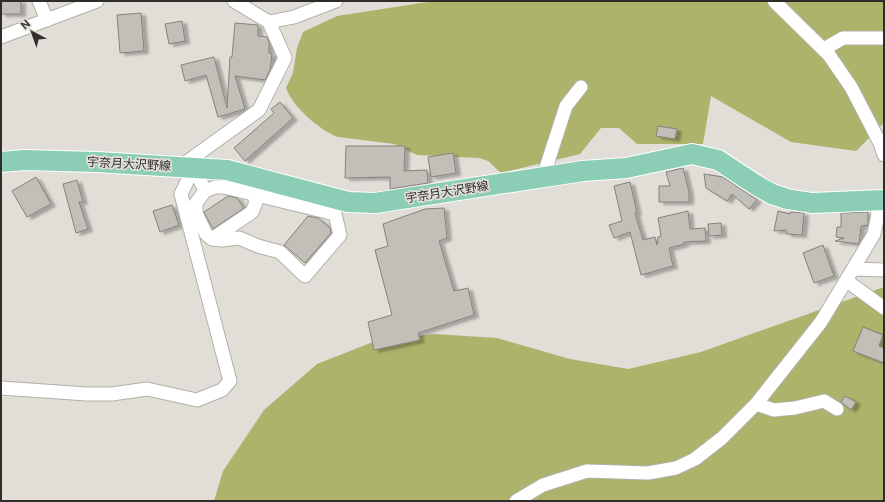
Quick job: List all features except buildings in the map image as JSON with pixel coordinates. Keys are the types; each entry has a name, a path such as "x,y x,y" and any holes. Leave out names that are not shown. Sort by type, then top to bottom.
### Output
{"main road":[{"name":"宇奈月大沢野線","path":"1,162 24,160 75,161 227,170 348,202 375,203 583,171 626,168 692,154 718,160 756,185 772,194 787,199 812,203 880,200"}],"street":[{"path":"40,1 47,20"},
{"path":"1,37 97,1"},
{"path":"1,388 87,394 112,394 147,389 196,400 222,390 230,381 181,194 187,167 259,110 285,58 269,22 234,1"},
{"path":"269,22 294,17 336,1"},
{"path":"774,1 824,49 851,87 880,143 884,155"},
{"path":"824,49 843,38 884,38"},
{"path":"543,177 566,106 581,87"},
{"path":"187,167 205,191"},
{"path":"215,187 224,187 253,193 335,214 340,235 305,276 280,252 258,246 239,238 222,240 212,239 206,234 196,213 196,203 205,191 215,187"},
{"path":"212,239 252,212 256,202 253,193"},
{"path":"516,501 543,485 587,471 648,473 676,468 695,459 722,438 756,404 821,322 874,234 880,200"},
{"path":"853,269 884,270"},
{"path":"847,281 884,308"},
{"path":"756,404 774,410 795,408 824,401 837,409"}],"green space":[{"path":"434,1 884,1 884,123 856,151 791,142 711,96 703,144 637,144 619,128 601,128 580,154 501,173 488,161 479,158 417,155 394,144 338,137 315,124 300,110 289,95 286,88 293,73 297,48 303,32 337,16"},
{"path":"884,287 884,501 214,501 223,471 264,410 317,364 378,340 435,334 497,338 570,359 628,369 701,352"}]}
